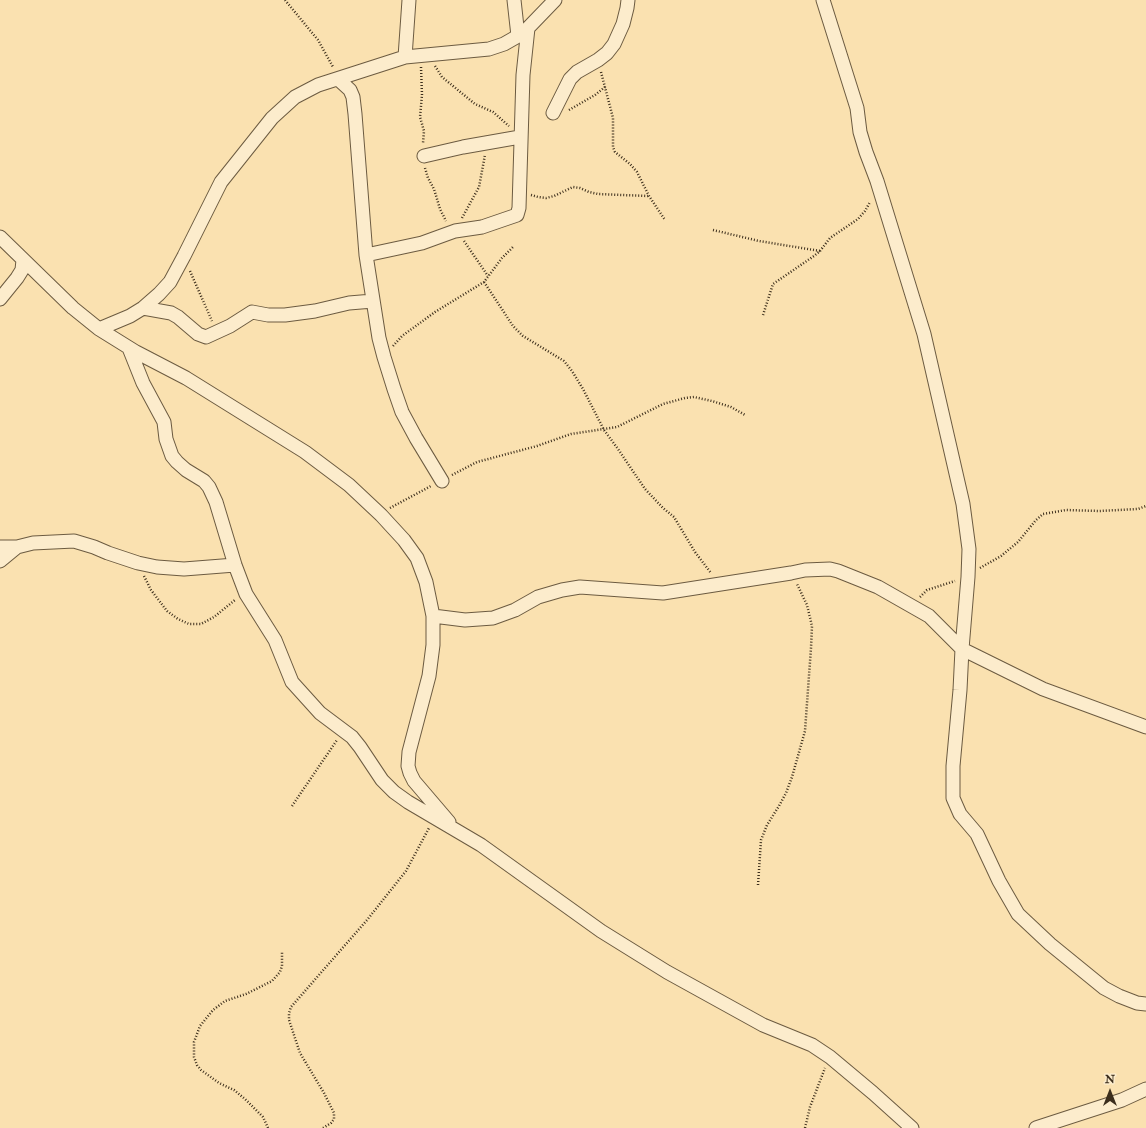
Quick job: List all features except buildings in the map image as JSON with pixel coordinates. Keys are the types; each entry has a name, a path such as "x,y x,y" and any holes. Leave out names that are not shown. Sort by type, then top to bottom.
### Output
{"street":[{"path":"405,57 409,0"},
{"path":"366,255 422,243 457,227 482,227 517,215 519,208 520,186 523,32 514,0"},
{"path":"99,329 119,322 143,308 170,282 221,182 272,118 295,97 318,85 405,57 489,49 504,44 523,32 555,0"},
{"path":"553,113 570,79 577,72 598,60 614,44 623,24 628,8 628,0"},
{"path":"823,0 857,108 860,132 866,152 878,181 922,327 963,504 969,549 960,690 953,766 953,798 960,814 977,834 999,881 1018,914 1050,944 1104,988 1131,1001 1146,1004"},
{"path":"338,79 350,90 353,97 366,255 384,357 402,412 442,481"},
{"path":"424,156 520,137"},
{"path":"0,237 73,308 99,329 129,348 186,378 305,452 349,485 382,514 404,540 417,558 426,582 433,616 433,645 429,676 409,752 408,766 414,781 455,829"},
{"path":"0,299 18,278 22,270 23,260"},
{"path":"143,308 171,313 201,336 206,337 217,333 252,312 268,315 285,315 315,311 349,303 373,301"},
{"path":"129,348 143,384 164,422 166,439 172,456 186,470 204,481 209,487 216,502 235,565 246,594 275,640 292,682 320,713 344,730 360,747 382,780 394,792 408,802 481,845 601,931 667,972 763,1025 812,1045 830,1057 912,1128"},
{"path":"0,547 18,547 33,543 74,540 138,563 157,567 184,569 235,565"},
{"path":"0,562 18,547"},
{"path":"433,616 465,620 493,618 515,610 538,597 562,590 580,587 662,593 820,568 838,570 878,587 929,616 962,648 1043,689 1146,727"},
{"path":"1036,1128 1122,1100 1146,1089"}],"path":[{"path":"285,0 318,40 328,56 338,79"},
{"path":"431,54 438,72 442,77 475,104 493,112 520,137"},
{"path":"598,60 613,118 613,147 615,152 630,164 637,172 649,196 666,220"},
{"path":"486,143 479,187 457,227 462,239 488,276"},
{"path":"763,315 773,284 814,256 830,238 858,219 865,211 878,181"},
{"path":"520,186 528,194 546,198 573,187 598,194 649,196"},
{"path":"713,230 759,241 820,251"},
{"path":"384,357 402,336 435,312 484,282 502,258 514,246"},
{"path":"184,256 217,333"},
{"path":"484,282 518,331 523,336 564,362 583,389 604,430 645,488 662,508 674,517 691,546 708,568 717,584"},
{"path":"382,514 395,505 477,462 537,446 571,434 589,430 604,430 620,426 663,404 685,398 694,397 712,401 731,407 745,415"},
{"path":"913,606 927,590 968,577 985,564 1001,556 1018,542 1036,520 1043,514 1066,510 1106,511 1138,509 1146,506"},
{"path":"138,563 151,590 167,611 189,624 201,624 214,617 227,606 246,594"},
{"path":"758,885 761,840 767,825 786,794 805,731 812,626 807,605 801,590 791,573"},
{"path":"292,806 344,730"},
{"path":"323,1128 331,1123 334,1119 334,1114 324,1093 300,1053 289,1020 289,1013 291,1007 367,920 406,871 428,832 430,822 426,812"},
{"path":"268,1128 263,1117 245,1099 234,1090 219,1083 196,1065 194,1057 194,1042 200,1026 213,1010 225,1001 246,994 272,981 280,972 282,966 282,952"},
{"path":"805,1128 810,1107 830,1057"}]}
